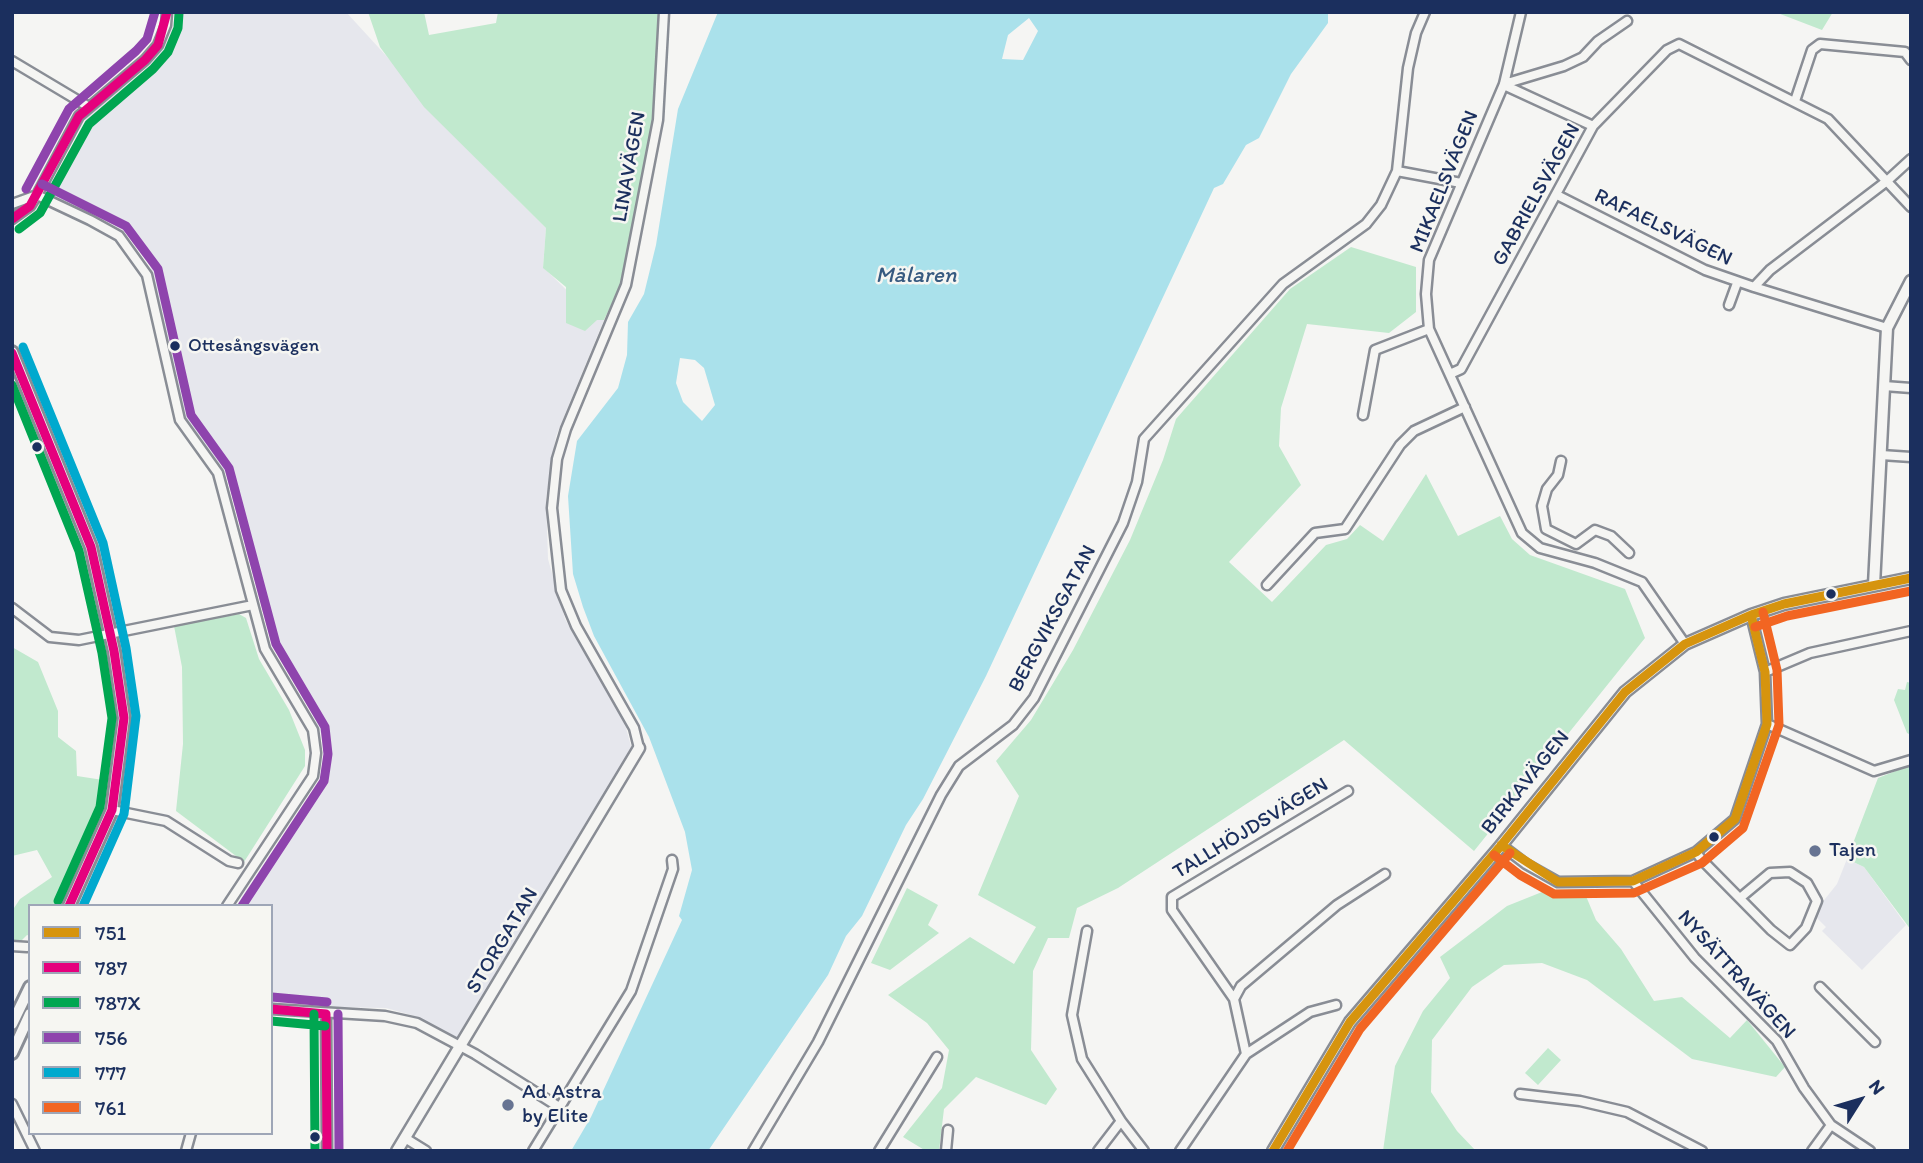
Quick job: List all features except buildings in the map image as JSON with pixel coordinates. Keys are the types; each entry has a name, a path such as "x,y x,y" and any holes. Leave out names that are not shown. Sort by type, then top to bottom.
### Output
{"main road":[{"path":"14,358 91,547 110,632 124,718 112,810 73,904"},
{"path":"12,1024 28,991"},
{"path":"12,1053 28,1018"}],"street":[{"path":"12,219 30,206 79,116 145,60 158,45 166,25 167,12"},
{"name":"LINAVÄGEN","path":"639,748 634,728 576,626 561,590 555,555 552,508 557,459 569,419 626,285 658,120 664,12"},
{"name":"BERGVIKSGATAN","path":"753,1151 830,1020 954,774 977,752 1013,725 1034,698 1123,523 1138,482 1144,439 1283,284 1368,222 1381,205 1397,172 1408,68 1416,33 1425,12"},
{"name":"MIKAELSVÄGEN","path":"1521,12 1504,84 1429,260 1426,294 1429,329 1522,533 1540,548 1595,563 1642,582 1685,643"},
{"path":"1504,84 1564,66 1583,57 1598,41 1627,21"},
{"name":"GABRIELSVÄGEN","path":"1450,374 1461,369 1593,127 1667,50 1679,44 1828,119 1911,207"},
{"path":"1795,101 1812,50 1820,44 1905,52 1911,60"},
{"path":"12,61 89,107"},
{"path":"1504,84 1593,127"},
{"path":"1754,287 1804,243 1887,181 1911,159"},
{"path":"1397,172 1461,183"},
{"path":"12,204 37,195 119,236 147,275 177,408 185,429 218,473 265,649 313,730 316,765 307,786 228,904"},
{"name":"RAFAELSVÄGEN","path":"1557,195 1705,270 1737,283 1887,328"},
{"path":"1874,585 1887,328 1911,281"},
{"path":"1729,305 1737,283"},
{"path":"1363,415 1375,350 1429,329"},
{"path":"1884,386 1911,388"},
{"path":"1267,585 1315,533 1345,529 1400,445 1414,431 1465,407"},
{"path":"1881,455 1911,457"},
{"path":"1561,461 1558,475 1547,489 1542,506 1546,529 1576,544 1595,530 1611,536 1629,553"},
{"name":"BIRKAVÄGEN","path":"1273,1151 1350,1022 1501,845 1625,692 1685,643 1751,615 1784,604 1911,578"},
{"path":"12,608 50,637 79,640 253,605"},
{"path":"1501,845 1526,864 1558,882 1633,881 1696,852 1735,819 1767,724 1765,672 1751,615"},
{"path":"1765,672 1810,653 1911,631"},
{"path":"1767,724 1874,771 1911,760"},
{"name":"STORGATAN","path":"397,1151 462,1047 639,748"},
{"name":"TALLHÖJDSVÄGEN","path":"1246,1054 1234,999 1172,910 1172,897 1348,791"},
{"path":"112,810 166,821 229,861 238,863"},
{"path":"1696,852 1740,898 1790,946 1806,928 1818,901 1807,883 1790,872 1770,873 1740,898"},
{"path":"533,1151 631,991 673,869 672,860"},
{"path":"1234,999 1241,986 1337,905 1385,874"},
{"name":"NYSÄTTRAVÄGEN","path":"1633,881 1695,958 1750,1010 1777,1041 1804,1088 1830,1125 1870,1151"},
{"path":"1087,931 1072,1015 1082,1059 1121,1121 1144,1151"},
{"path":"12,946 27,947"},
{"path":"1820,987 1875,1042"},
{"path":"1180,1151 1246,1054 1310,1012 1336,1005"},
{"path":"273,1009 385,1016 417,1023 462,1047 559,1107"},
{"path":"327,1014 327,1151"},
{"path":"880,1151 937,1057"},
{"path":"1520,1094 1580,1101 1627,1112 1702,1151"},
{"path":"12,1104 35,1151"},
{"path":"1098,1151 1121,1121"},
{"path":"1812,1151 1830,1125"},
{"path":"946,1151 948,1130"},
{"path":"405,1138 426,1151"}],"shaded area":[{"path":"176,12 346,12 401,72 426,108 546,228 543,267 597,320 604,320 556,436 546,498 548,559 565,619 625,724 632,750 458,1040 418,1017 386,1008 273,1006 273,904 237,904 321,779 324,741 308,703 273,646 226,474 186,419 150,265 129,235 108,221 56,198 51,188 87,117 148,67 168,39"},
{"path":"1847,859 1864,867 1906,925 1862,970 1822,931 1826,927 1813,914 1837,884"}],"green space":[{"path":"368,12 424,12 429,35 496,23 498,12 658,12 656,105 630,252 622,282 604,320 597,320 585,331 566,323 566,287 543,268 546,228 424,107 380,47"},
{"path":"1775,12 1833,12 1822,30"},
{"path":"1351,247 1416,267 1416,312 1389,333 1307,324 1281,408 1279,446 1301,485 1229,562 1272,602 1326,545 1347,539 1360,525 1383,541 1426,474 1458,536 1500,516 1512,539 1530,555 1625,589 1645,638 1474,851 1344,740 1118,888 1077,908 1069,938 1048,938 1033,971 1031,1050 1057,1089 1046,1105 976,1077 944,1109 939,1151 926,1151 903,1137 942,1088 949,1050 927,1023 888,995 970,937 1014,964 1036,927 978,895 1019,796 996,761 1031,720 1073,650 1130,540 1163,460 1176,419 1290,289"},
{"path":"239,614 246,618 259,659 289,710 305,750 305,766 244,862 176,811 183,744 182,667 174,626"},
{"path":"12,647 38,662 58,711 58,737 76,751 77,776 103,780 97,817 59,904 28,904 28,935 19,943 12,943 12,911 20,899 52,877 37,850 12,856"},
{"path":"1907,682 1911,683 1911,735 1907,733 1894,700 1898,689 1905,690"},
{"path":"1911,765 1911,930 1864,867 1847,859 1878,778"},
{"path":"907,888 938,905 928,925 939,933 890,970 871,963"},
{"path":"1583,889 1596,920 1621,949 1654,1001 1682,997 1730,1038 1747,1020 1785,1067 1776,1077 1692,1059 1587,980 1542,963 1504,965 1472,987 1432,1040 1431,1092 1457,1131 1476,1151 1383,1151 1395,1066 1423,1011 1450,978 1440,957 1507,906 1547,890"},
{"path":"1548,1048 1561,1060 1538,1085 1525,1073"}],"water":[{"name":"Mälaren","path":"718,12 1328,12 1328,23 1291,74 1259,138 1246,145 1223,184 1214,188 986,676 923,799 906,825 862,916 846,936 828,975 708,1151 571,1151 591,1117 682,920 679,916 692,870 685,832 649,737 594,636 583,607 573,574 568,496 577,441 618,388 627,355 628,322 644,294 656,245 678,109","holes":["1029,18 1038,31 1023,60 1002,59 1008,35","680,358 695,360 704,368 715,405 702,421 683,402 676,383"]}],"transit line":[{"name":"756","path":"26,189 69,109 147,39 155,12"},
{"name":"787","path":"12,219 30,206 79,116 145,60 158,45 167,12"},
{"name":"787X","path":"19,229 40,213 89,124 153,69 168,52 178,28 179,13"},
{"name":"756","path":"42,184 126,226 158,269 191,415 229,468 276,644 325,727 328,754 324,781 243,904"},
{"name":"777","path":"23,347 103,543 126,648 136,716 124,814 84,904"},
{"name":"787","path":"12,353 91,547 114,651 124,718 112,810 70,904"},
{"name":"787X","path":"12,385 79,551 102,653 112,718 100,807 58,901"},
{"name":"751","path":"1273,1151 1350,1022 1499,848 1625,692 1685,644 1751,615 1784,604 1911,578"},
{"name":"761","path":"1755,627 1787,616 1911,591"},
{"name":"761","path":"1494,855 1520,875 1554,894 1634,893 1702,863 1743,828 1779,725 1777,670 1763,612"},
{"name":"751","path":"1501,845 1558,882 1633,881 1696,852 1735,819 1767,724 1765,672 1751,615"},
{"name":"761","path":"1287,1151 1360,1029 1510,853"},
{"name":"756","path":"273,997 327,1002"},
{"name":"787","path":"273,1009 326,1014"},
{"name":"787X","path":"314,1014 315,1151"},
{"name":"787","path":"326,1014 327,1151"},
{"name":"756","path":"338,1014 339,1151"},
{"name":"787X","path":"273,1021 325,1026"}],"place":[{"name":"Ottesångsvägen","path":"175,346"},
{"name":"Tajen","path":"1815,851"},
{"name":"Ad Astra by Elite","path":"508,1105"}]}
